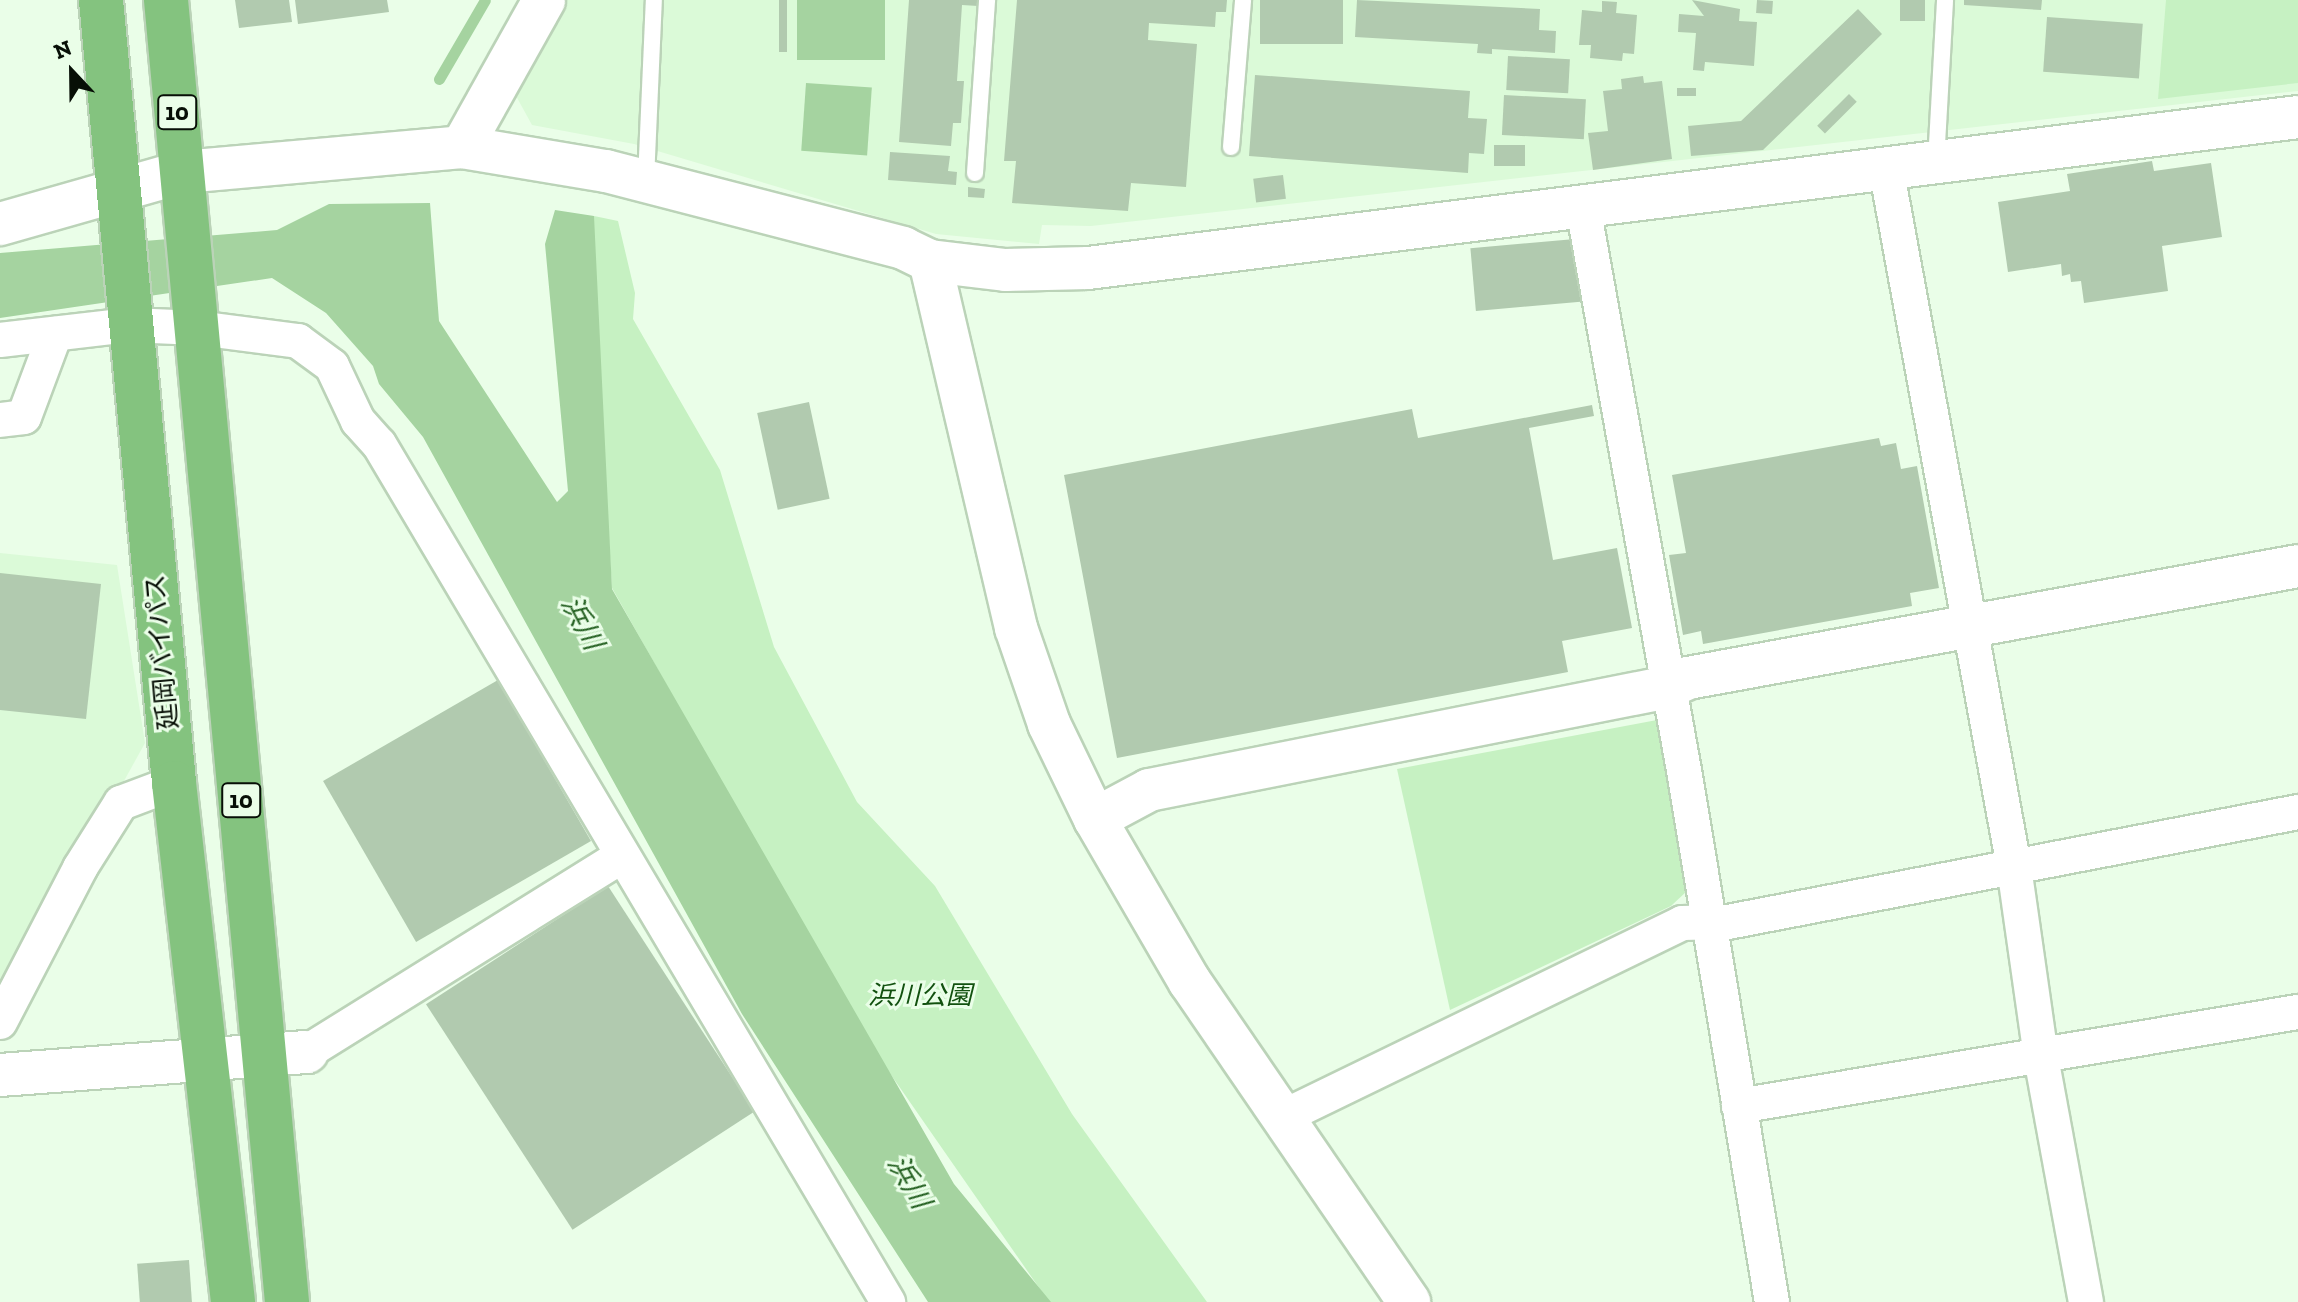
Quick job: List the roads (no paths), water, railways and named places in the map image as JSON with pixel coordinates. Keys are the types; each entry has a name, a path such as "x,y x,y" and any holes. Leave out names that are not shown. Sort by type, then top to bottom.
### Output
{"highway":[{"name":"延岡バイパス","path":"101,0 174,783 233,1302"},
{"name":"10","path":"166,0 287,1302"}],"street":[{"path":"462,147 544,0"},
{"path":"0,224 120,212 183,172 462,147 646,182 903,248 930,261 1005,270 1088,268 2298,117"},
{"path":"1886,168 2014,867 2041,1057 2086,1302"},
{"path":"1583,207 1772,1302"},
{"path":"930,261 1016,628 1049,724 1095,819 1190,982 1409,1302"},
{"path":"0,340 55,334 129,318 197,313 298,341 332,366 358,421 379,444 620,857 888,1302"},
{"path":"0,420 24,417 55,334"},
{"path":"1095,819 1149,790 1668,687 1688,678 2298,566"},
{"path":"0,1022 80,868 121,803 174,783"},
{"path":"1283,1117 1682,923 1707,919 1728,922 2298,812"},
{"path":"0,1075 206,1063 307,1052 620,857"},
{"path":"1739,1106 2298,1012"}],"lane":[{"path":"646,182 654,0"},
{"path":"975,173 987,0"},
{"path":"1231,147 1243,0"},
{"path":"1936,163 1945,0"}],"water":[{"path":"797,0 885,0 885,60 797,60"},
{"path":"806,83 872,88 867,155 801,151"},
{"name":"浜川","path":"430,203 439,321 557,502 568,491 545,244 555,210 594,216 612,589 954,1184 1051,1302 928,1302 742,1014 423,437 379,384 373,366 326,313 272,278 0,318 0,253 277,230 329,204"}],"waterway":[{"path":"439,79 485,0"}],"park label":[{"name":"浜川公園","path":"920,996"}]}
